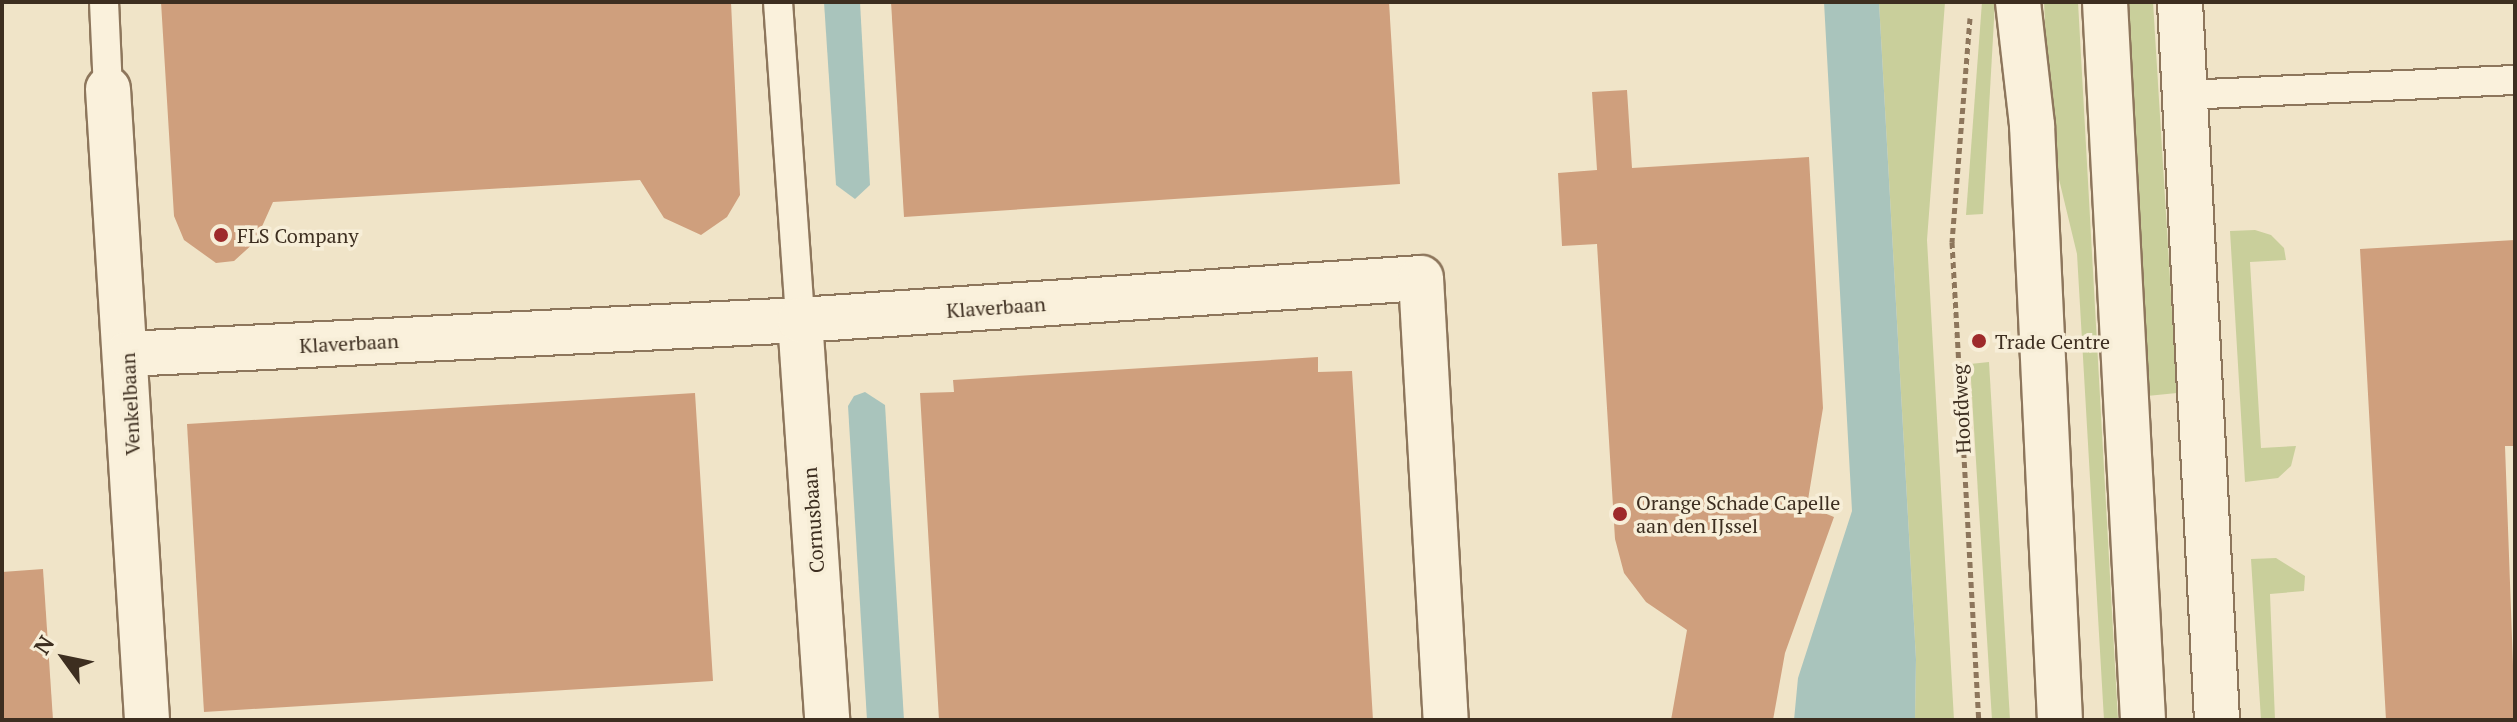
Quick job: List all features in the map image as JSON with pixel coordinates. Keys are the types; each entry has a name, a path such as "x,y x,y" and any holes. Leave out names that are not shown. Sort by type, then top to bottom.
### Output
{"street":[{"path":"2018,2 2032,125 2060,720"},
{"path":"2105,2 2143,720"},
{"path":"2180,2 2217,720"},
{"name":"Venkelbaan","path":"108,89 127,354 147,720"},
{"name":"Klaverbaan","path":"127,354 800,320 1421,278 1446,720"},
{"name":"Cornusbaan","path":"800,320 827,720"}],"lane":[{"path":"104,2 108,89"},
{"path":"778,2 800,320"},
{"path":"2184,95 2515,80"}],"path":[{"name":"Hoofdweg","path":"1971,2 1952,242 1979,720"}],"green space":[{"path":"1879,2 1945,2 1927,240 1954,720 1915,720 1916,659"},
{"path":"1982,2 1995,2 1983,214 1966,215"},
{"path":"2044,2 2078,2 2118,720 2104,720 2077,254 2051,146"},
{"path":"2126,2 2153,2 2177,393 2147,396"},
{"path":"2255,230 2271,235 2284,248 2286,260 2250,262 2261,448 2296,446 2291,466 2278,478 2245,482 2230,231"},
{"path":"1989,362 2010,720 1992,720 1970,364"},
{"path":"2276,558 2305,576 2304,591 2270,594 2275,720 2261,720 2251,559"}],"water":[{"path":"824,2 860,2 870,185 855,199 836,185"},
{"path":"1824,2 1879,2 1916,659 1915,720 1794,720 1798,678 1852,511"},
{"path":"865,392 885,405 904,720 867,720 848,406 854,396"}],"building":[{"path":"161,2 731,2 740,195 727,217 701,235 664,218 640,180 273,202 255,242 234,261 216,263 184,240 174,216"},
{"path":"891,2 1389,2 1400,184 904,217"},
{"path":"1627,90 1632,168 1809,157 1823,408 1807,506 1834,517 1785,653 1773,720 1671,720 1687,630 1646,602 1624,573 1615,539 1597,244 1562,246 1558,173 1597,170 1592,92"},
{"path":"2515,240 2515,446 2505,446 2515,720 2386,720 2360,249"},
{"path":"1318,357 1318,372 1352,371 1373,720 939,720 920,393 954,392 953,380"},
{"path":"695,393 713,681 204,712 187,424"},
{"path":"43,569 53,720 2,720 2,572"}],"place":[{"name":"FLS Company","path":"221,235"},
{"name":"Trade Centre","path":"1979,341"},
{"name":"Orange Schade Capelle aan den IJssel","path":"1620,514"}]}
